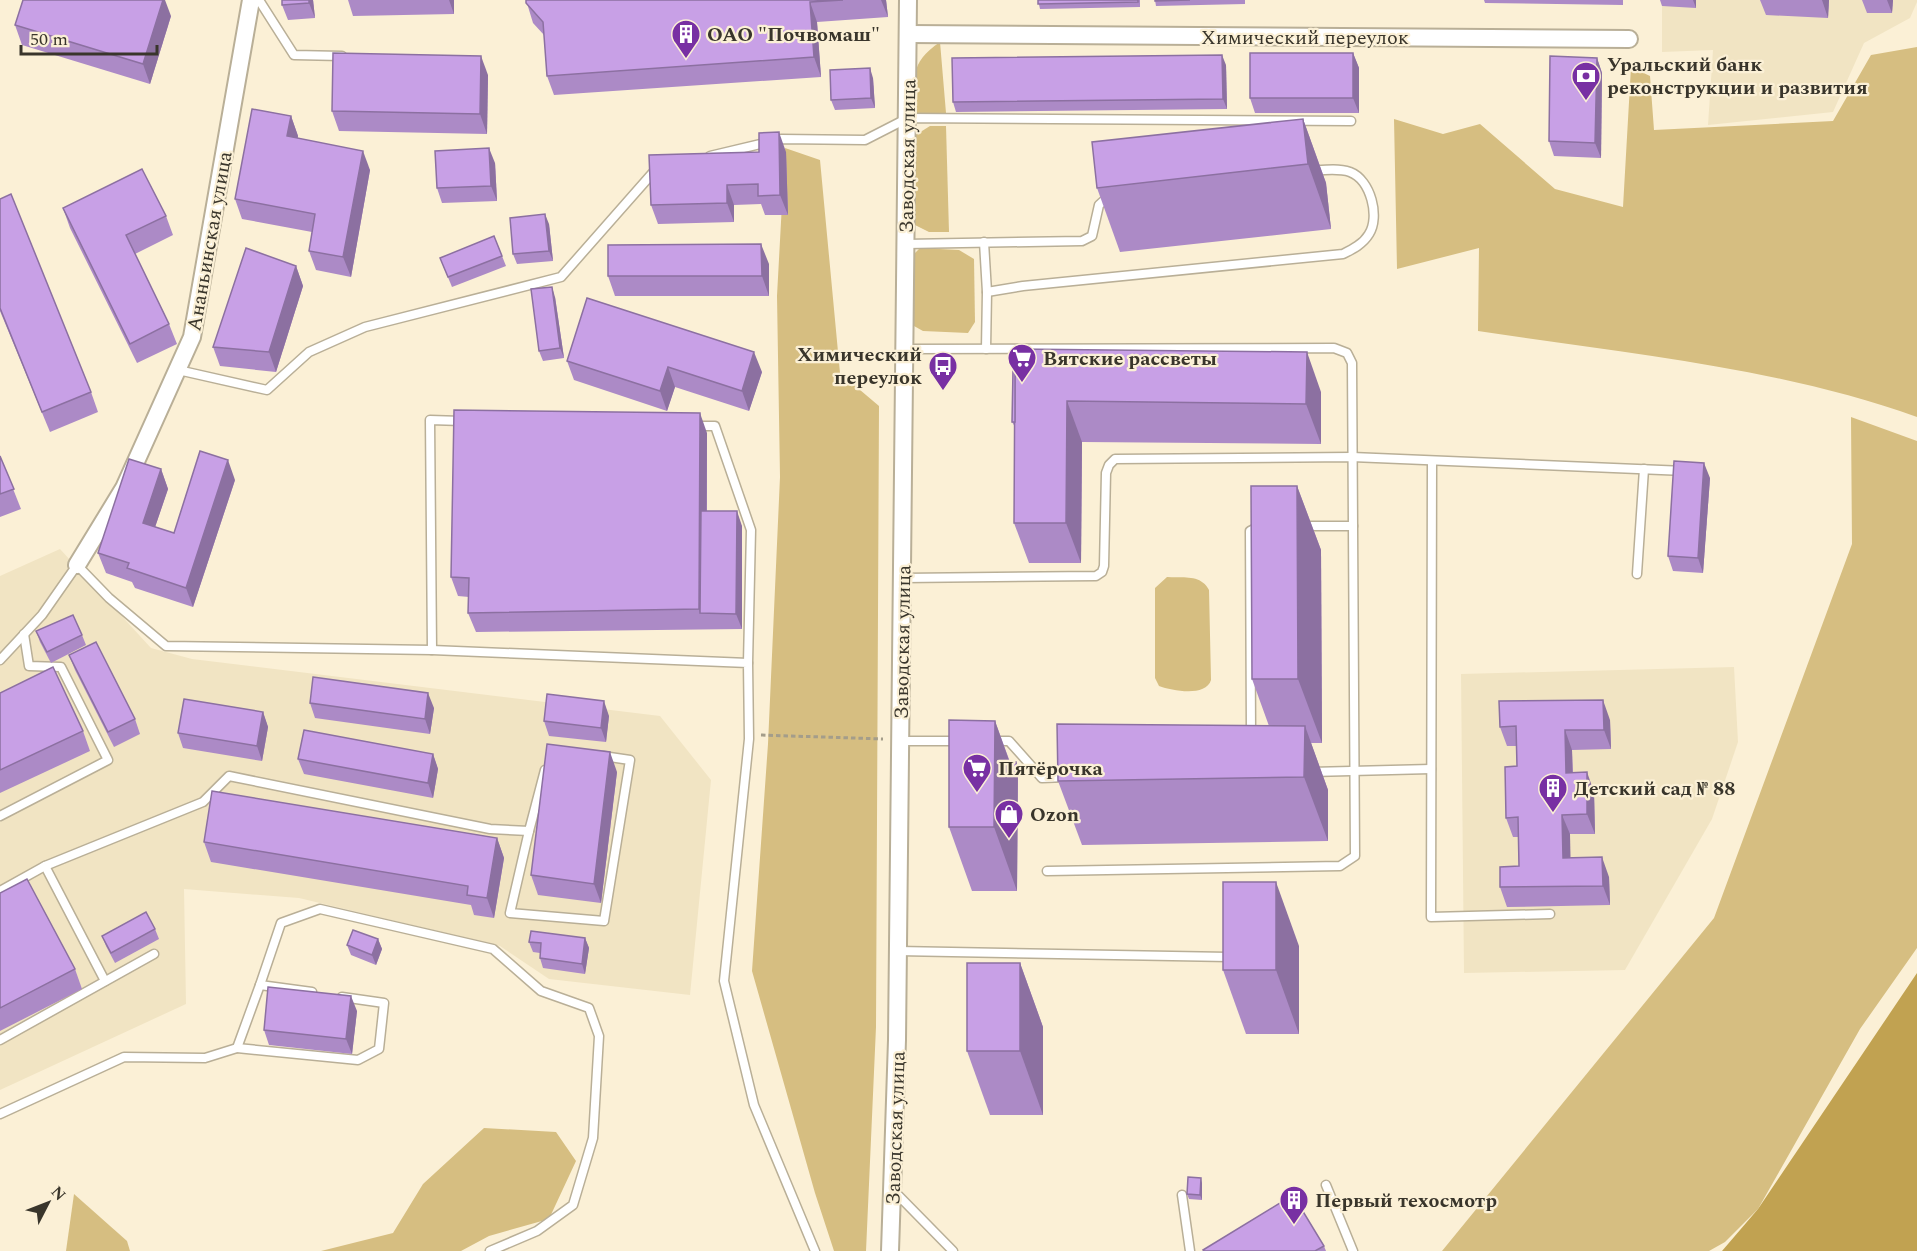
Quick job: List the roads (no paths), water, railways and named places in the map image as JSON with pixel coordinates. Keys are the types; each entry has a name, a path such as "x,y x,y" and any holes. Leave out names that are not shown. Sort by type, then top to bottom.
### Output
{"street":[{"name":"Ананьинская улица","path":"77,565 124,488 192,337 251,0"},
{"path":"908,0 909,34"},
{"name":"Химический переулок","path":"909,34 1629,39"},
{"name":"Заводская улица","path":"890,1251 898,951 894,740 903,578 909,34"}],"lane":[{"path":"259,0 294,56 353,57"},
{"path":"700,158 781,139 865,140 908,118 1351,121"},
{"path":"178,370 267,390 309,352 365,327 561,277 653,169 665,166"},
{"path":"987,292 1023,286 1343,254 1363,242 1373,227 1371,199 1365,183 1352,173 1336,170 1300,172"},
{"path":"906,244 1082,241 1092,236 1099,205 1120,190"},
{"path":"984,242 987,292 986,349"},
{"path":"905,349 1334,348 1347,353 1352,363 1355,856 1340,866 1047,870"},
{"path":"432,650 430,420 478,421"},
{"path":"680,425 715,426 751,530 748,734 724,981 754,1106 815,1251"},
{"path":"903,578 1096,576 1102,572 1104,566 1106,473 1109,465 1115,459 1352,457 1692,471"},
{"path":"1432,461 1431,918 1550,914"},
{"path":"1637,574 1644,469"},
{"path":"1251,750 1250,531 1255,526 1266,526"},
{"path":"1287,526 1353,526"},
{"path":"0,660 42,615 77,565 109,598 166,646 432,650 748,663"},
{"path":"0,816 108,760 61,667 29,666 24,634"},
{"path":"894,740 975,741"},
{"path":"987,741 1009,741 1042,777 1077,777"},
{"path":"548,758 510,913 604,921 630,760 596,755"},
{"path":"1297,772 1431,769"},
{"path":"0,891 45,866 203,802 229,776 490,829 529,831"},
{"path":"45,866 105,981"},
{"path":"237,1048 280,924 320,909 493,949 541,991 589,1008 599,1036 593,1138 573,1205 537,1231 490,1251"},
{"path":"898,951 1229,957"},
{"path":"0,1040 154,954"},
{"path":"260,985 317,993"},
{"path":"0,1114 124,1057 205,1058 237,1048 358,1060 379,1049 384,1003 328,994"},
{"path":"1326,1185 1353,1251"},
{"path":"893,1190 953,1251"},
{"path":"1182,1195 1190,1251"}],"place":[{"name":"ОАО \"Почвомаш\"","path":"686,60"},
{"name":"Уральский банк реконструкции и развития","path":"1586,102"},
{"name":"Вятские рассветы","path":"1022,384"},
{"name":"Химический переулок","path":"943,392"},
{"name":"Пятёрочка","path":"977,794"},
{"name":"Детский сад № 88","path":"1553,814"},
{"name":"Ozon","path":"1009,840"},
{"name":"Первый техосмотр","path":"1294,1226"}]}
